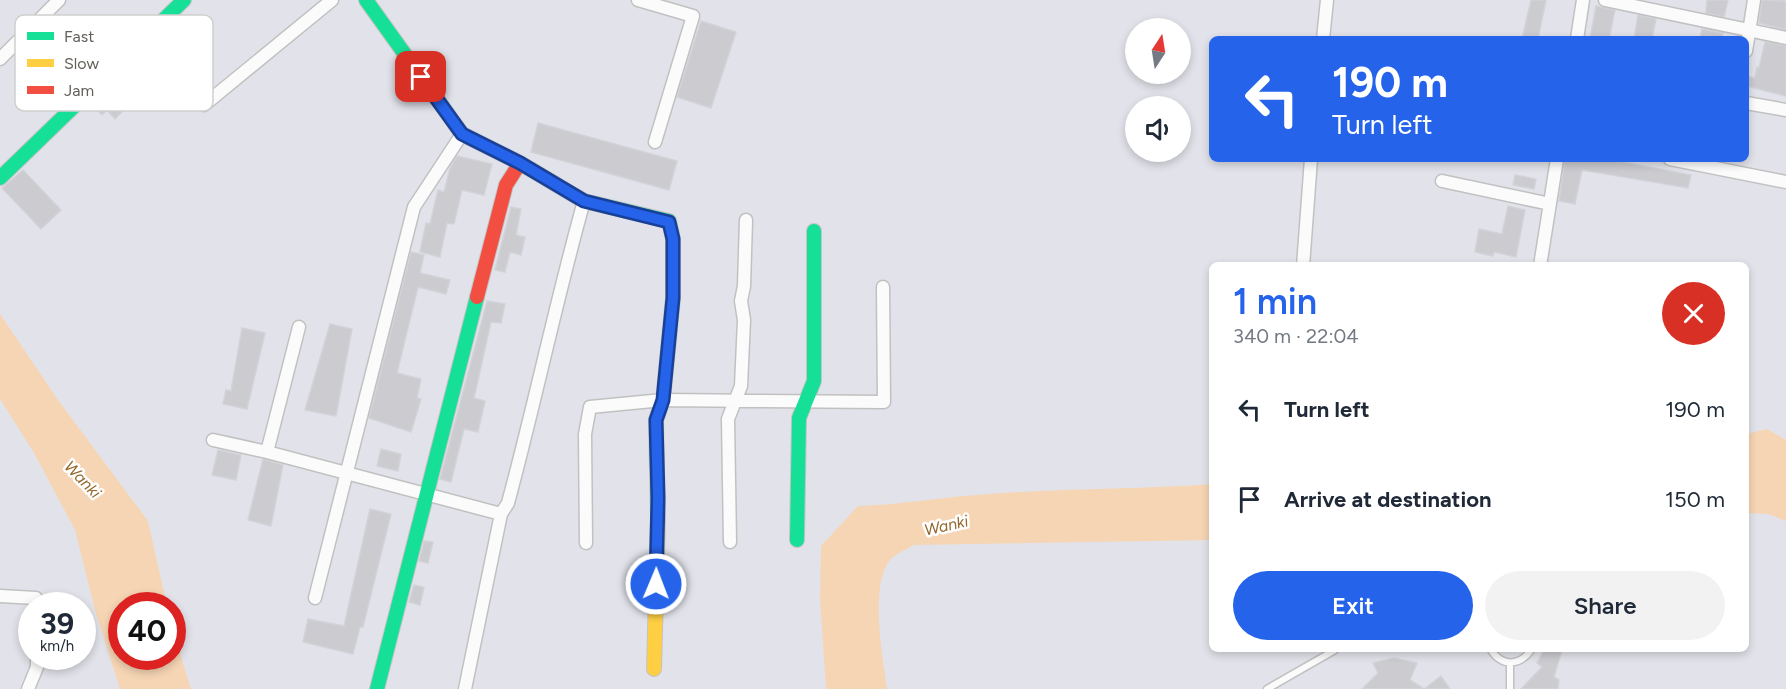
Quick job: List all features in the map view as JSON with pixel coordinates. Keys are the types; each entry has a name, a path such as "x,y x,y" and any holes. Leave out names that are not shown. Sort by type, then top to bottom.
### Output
{"street":[{"path":"44,15 59,0"},
{"path":"168,15 184,0"},
{"path":"213,98 332,0"},
{"path":"366,0 462,134 520,163 584,201 669,222 673,239 673,298 663,400 656,420 658,498 654,669"},
{"path":"638,0 693,16 655,142"},
{"path":"1323,36 1327,0"},
{"path":"1577,36 1583,0"},
{"path":"1605,0 1730,24 1749,32 1786,38"},
{"path":"1748,36 1754,0"},
{"path":"0,59 15,44"},
{"path":"1749,104 1786,110"},
{"path":"0,178 69,111"},
{"path":"315,597 414,207 462,134"},
{"path":"1304,262 1311,162"},
{"path":"1541,262 1557,162"},
{"path":"1702,162 1724,164 1786,182"},
{"path":"377,689 506,184 520,163"},
{"path":"1442,181 1550,204"},
{"path":"465,689 501,514 508,503 539,387 561,285 584,201"},
{"path":"730,542 728,418 741,386 744,320 741,301 744,286 746,220"},
{"path":"797,540 799,418 814,381 814,231"},
{"path":"586,543 585,434 590,407 663,400 884,402 883,287"},
{"path":"267,452 299,327"},
{"path":"213,440 267,452 501,514"},
{"path":"0,596 18,597"},
{"path":"28,689 36,670"}],"lane":[{"path":"1267,689 1332,652"},
{"path":"1493,652 1502,661 1510,663 1519,661 1530,652"},
{"path":"1510,663 1510,689"}],"water":[{"name":"Wanki","path":"0,314 58,400 148,521 164,592 108,592 108,651 96,613 96,592 90,592 75,530 34,453 0,399"},
{"path":"1767,429 1786,440 1786,521 1768,514 1749,513 1749,433"},
{"name":"Wanki","path":"1209,484 1209,540 914,545 890,560 880,587 879,623 887,689 826,689 820,599 821,546 858,506 1006,493"},
{"path":"114,670 185,670 191,689 120,689"}],"building":[{"path":"1531,0 1546,0 1539,36 1523,36"},
{"path":"1707,0 1728,0 1724,17 1706,13"},
{"path":"1762,0 1786,1 1786,30 1759,23"},
{"path":"1596,6 1615,10 1610,36 1591,36"},
{"path":"1638,15 1656,19 1653,36 1634,36"},
{"path":"701,21 736,32 711,108 677,97"},
{"path":"1702,29 1723,33 1722,36 1701,36"},
{"path":"1765,42 1786,46 1786,96 1749,87 1749,77 1755,78 1757,67 1759,68"},
{"path":"108,111 123,111 115,119"},
{"path":"538,123 677,161 669,190 531,152"},
{"path":"457,156 492,164 484,195 462,190 454,224 447,223 440,257 420,252 426,223 430,224 438,190 444,192 450,168"},
{"path":"1565,162 1623,162 1691,175 1688,188 1582,170 1575,204 1559,201"},
{"path":"23,170 61,210 41,229 2,188"},
{"path":"1515,175 1536,179 1534,189 1513,185"},
{"path":"1508,206 1525,210 1516,257 1494,252 1493,256 1475,252 1479,229 1502,234"},
{"path":"511,207 521,209 516,235 525,237 521,255 510,252 505,272 495,270"},
{"path":"411,252 424,255 420,273 450,280 446,294 418,287 397,373 421,379 417,398 421,399 411,432 369,418"},
{"path":"487,301 505,304 501,323 491,322 474,398 485,401 478,432 464,429 451,482 440,479"},
{"path":"330,324 352,329 336,416 305,410"},
{"path":"242,328 265,333 247,409 223,404 226,390 231,391"},
{"path":"381,449 401,454 398,471 377,466"},
{"path":"218,450 241,455 236,480 212,475"},
{"path":"263,459 283,465 271,526 248,520"},
{"path":"370,509 391,514 363,627 360,627 353,654 303,642 308,619 344,626"},
{"path":"424,541 433,542 428,563 419,561"},
{"path":"414,585 424,587 420,605 409,602"},
{"path":"1543,652 1561,652 1554,677 1559,680 1558,689 1521,689 1542,667 1537,663"},
{"path":"1394,658 1417,663 1410,680 1424,689 1362,689 1378,673 1373,663"},
{"path":"1441,676 1450,689 1424,689"}],"traffic: fast":[{"path":"168,15 184,0"},
{"path":"366,0 462,134 520,163 584,201 669,221 673,239 673,298 663,400 656,420 658,519"},
{"path":"0,178 69,111"},
{"path":"797,540 799,418 814,381 814,231"},
{"path":"377,689 477,297"}],"traffic: slow":[{"path":"654,669 658,519"}],"traffic: jam":[{"path":"477,297 506,185 520,163"}],"route":[{"path":"421,77 462,134 520,163 584,201 669,222 673,239 673,298 663,400 656,420 658,498 656,584"}]}
